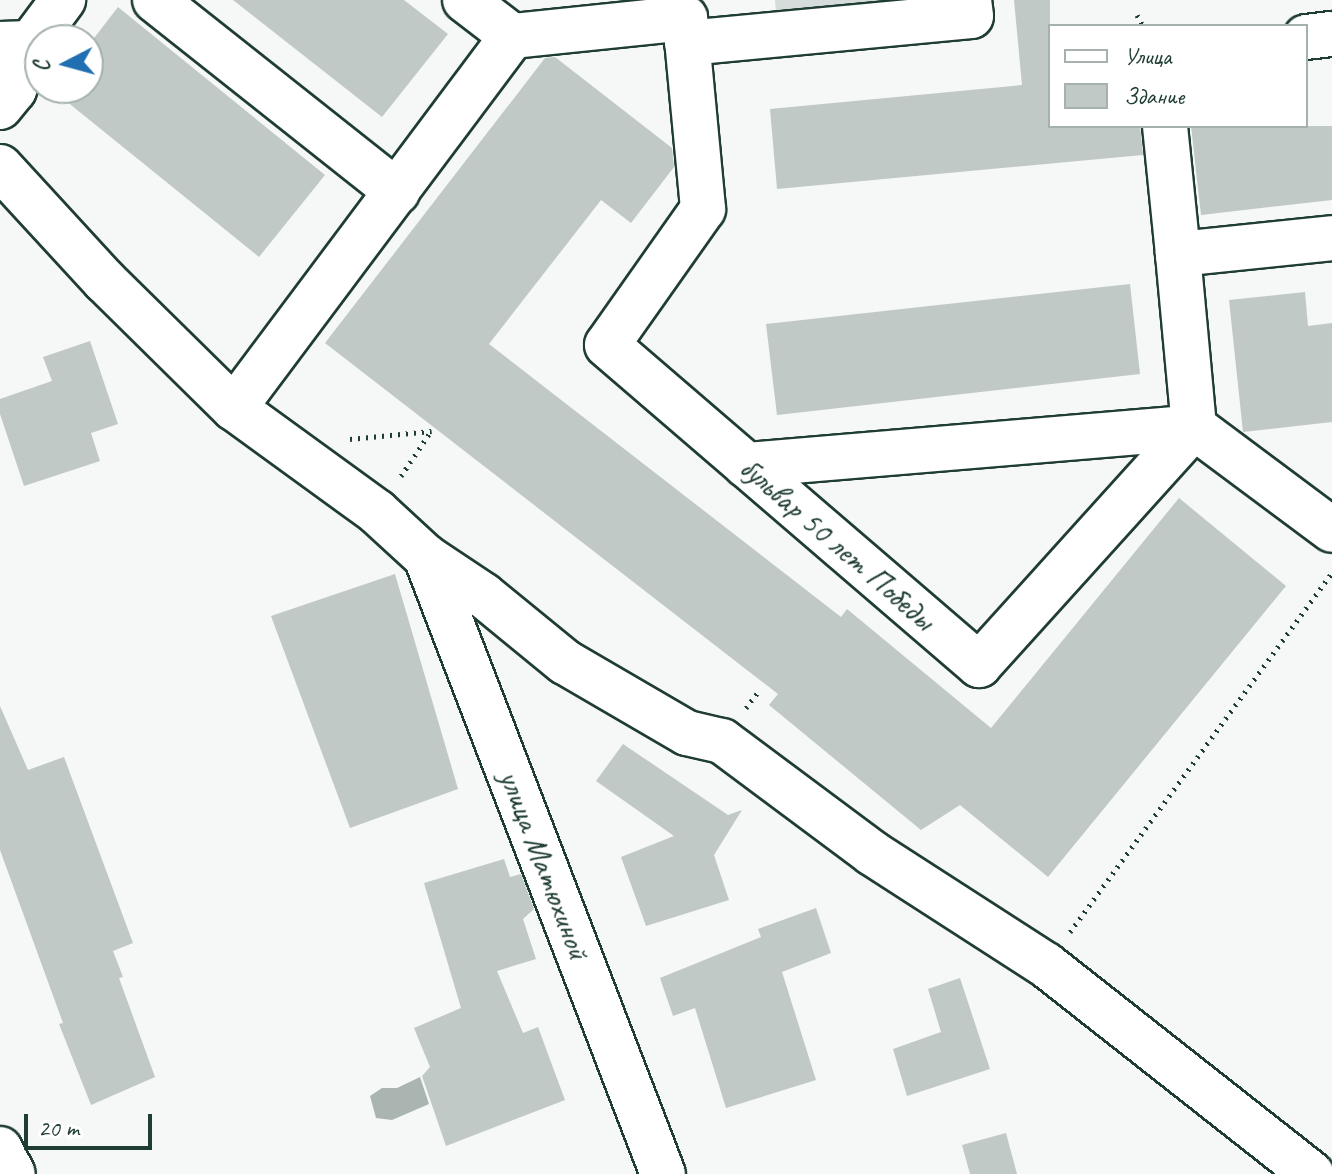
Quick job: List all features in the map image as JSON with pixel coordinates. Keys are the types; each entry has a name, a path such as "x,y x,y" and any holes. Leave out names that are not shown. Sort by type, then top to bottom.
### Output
{"street":[{"path":"0,107 14,90 16,44 63,0"},
{"path":"155,0 397,192"},
{"path":"465,0 512,36 685,20 971,16 969,0"},
{"name":"бульвар 50 лет Победы","path":"685,20 703,209 607,345 979,665 1194,427"},
{"path":"1308,37 1332,34"},
{"path":"234,408 512,36"},
{"path":"1165,128 1194,427"},
{"path":"0,167 105,281 234,408 377,512 426,557 483,595 565,662 687,733 722,741 872,853 1046,965 1312,1174"},
{"path":"1178,254 1332,238"},
{"path":"746,465 1194,427 1332,530"},
{"name":"улица Матюхиной","path":"426,557 663,1174"},
{"path":"0,1149 13,1174"}],"path":[{"path":"1137,15 1142,24"},
{"path":"285,445 432,431 377,512"},
{"path":"1046,965 1332,573"}],"shaded area":[{"path":"775,0 895,0 776,12"},
{"path":"420,1077 429,1104 392,1120 376,1118 370,1096 382,1088 397,1088"}],"building":[{"path":"233,0 404,0 448,34 382,117"},
{"path":"1014,0 1050,0 1048,128 1140,128 1143,155 777,189 770,109 1022,85"},
{"path":"118,7 325,175 259,257 70,104 104,104 104,25"},
{"path":"555,57 672,148 674,167 631,223 601,200 489,344 841,617 847,609 991,728 1179,498 1286,586 1048,877 960,805 921,830 769,705 778,694 325,343 545,58"},
{"path":"1332,126 1332,200 1201,215 1191,128"},
{"path":"1130,284 1140,374 777,415 766,324"},
{"path":"1305,292 1308,326 1332,323 1332,422 1243,432 1229,300"},
{"path":"90,341 118,424 91,433 100,461 24,486 0,414 0,399 52,381 43,357"},
{"path":"395,574 458,789 350,828 271,616"},
{"path":"0,706 28,770 64,757 133,943 113,951 123,977 119,978 155,1077 91,1105 59,1024 63,1023 0,850"},
{"path":"623,744 728,815 742,810 714,855 729,900 646,926 621,857 674,836 596,781"},
{"path":"504,859 510,877 521,874 534,909 523,919 536,959 497,971 523,1033 538,1027 565,1100 446,1146 422,1076 430,1067 414,1028 461,1008 424,883"},
{"path":"816,908 831,953 782,972 816,1080 726,1108 695,1008 673,1016 660,978 761,937 758,929"},
{"path":"960,978 990,1069 907,1096 893,1049 941,1032 928,989"},
{"path":"1006,1133 1017,1174 970,1174 962,1145"}]}
